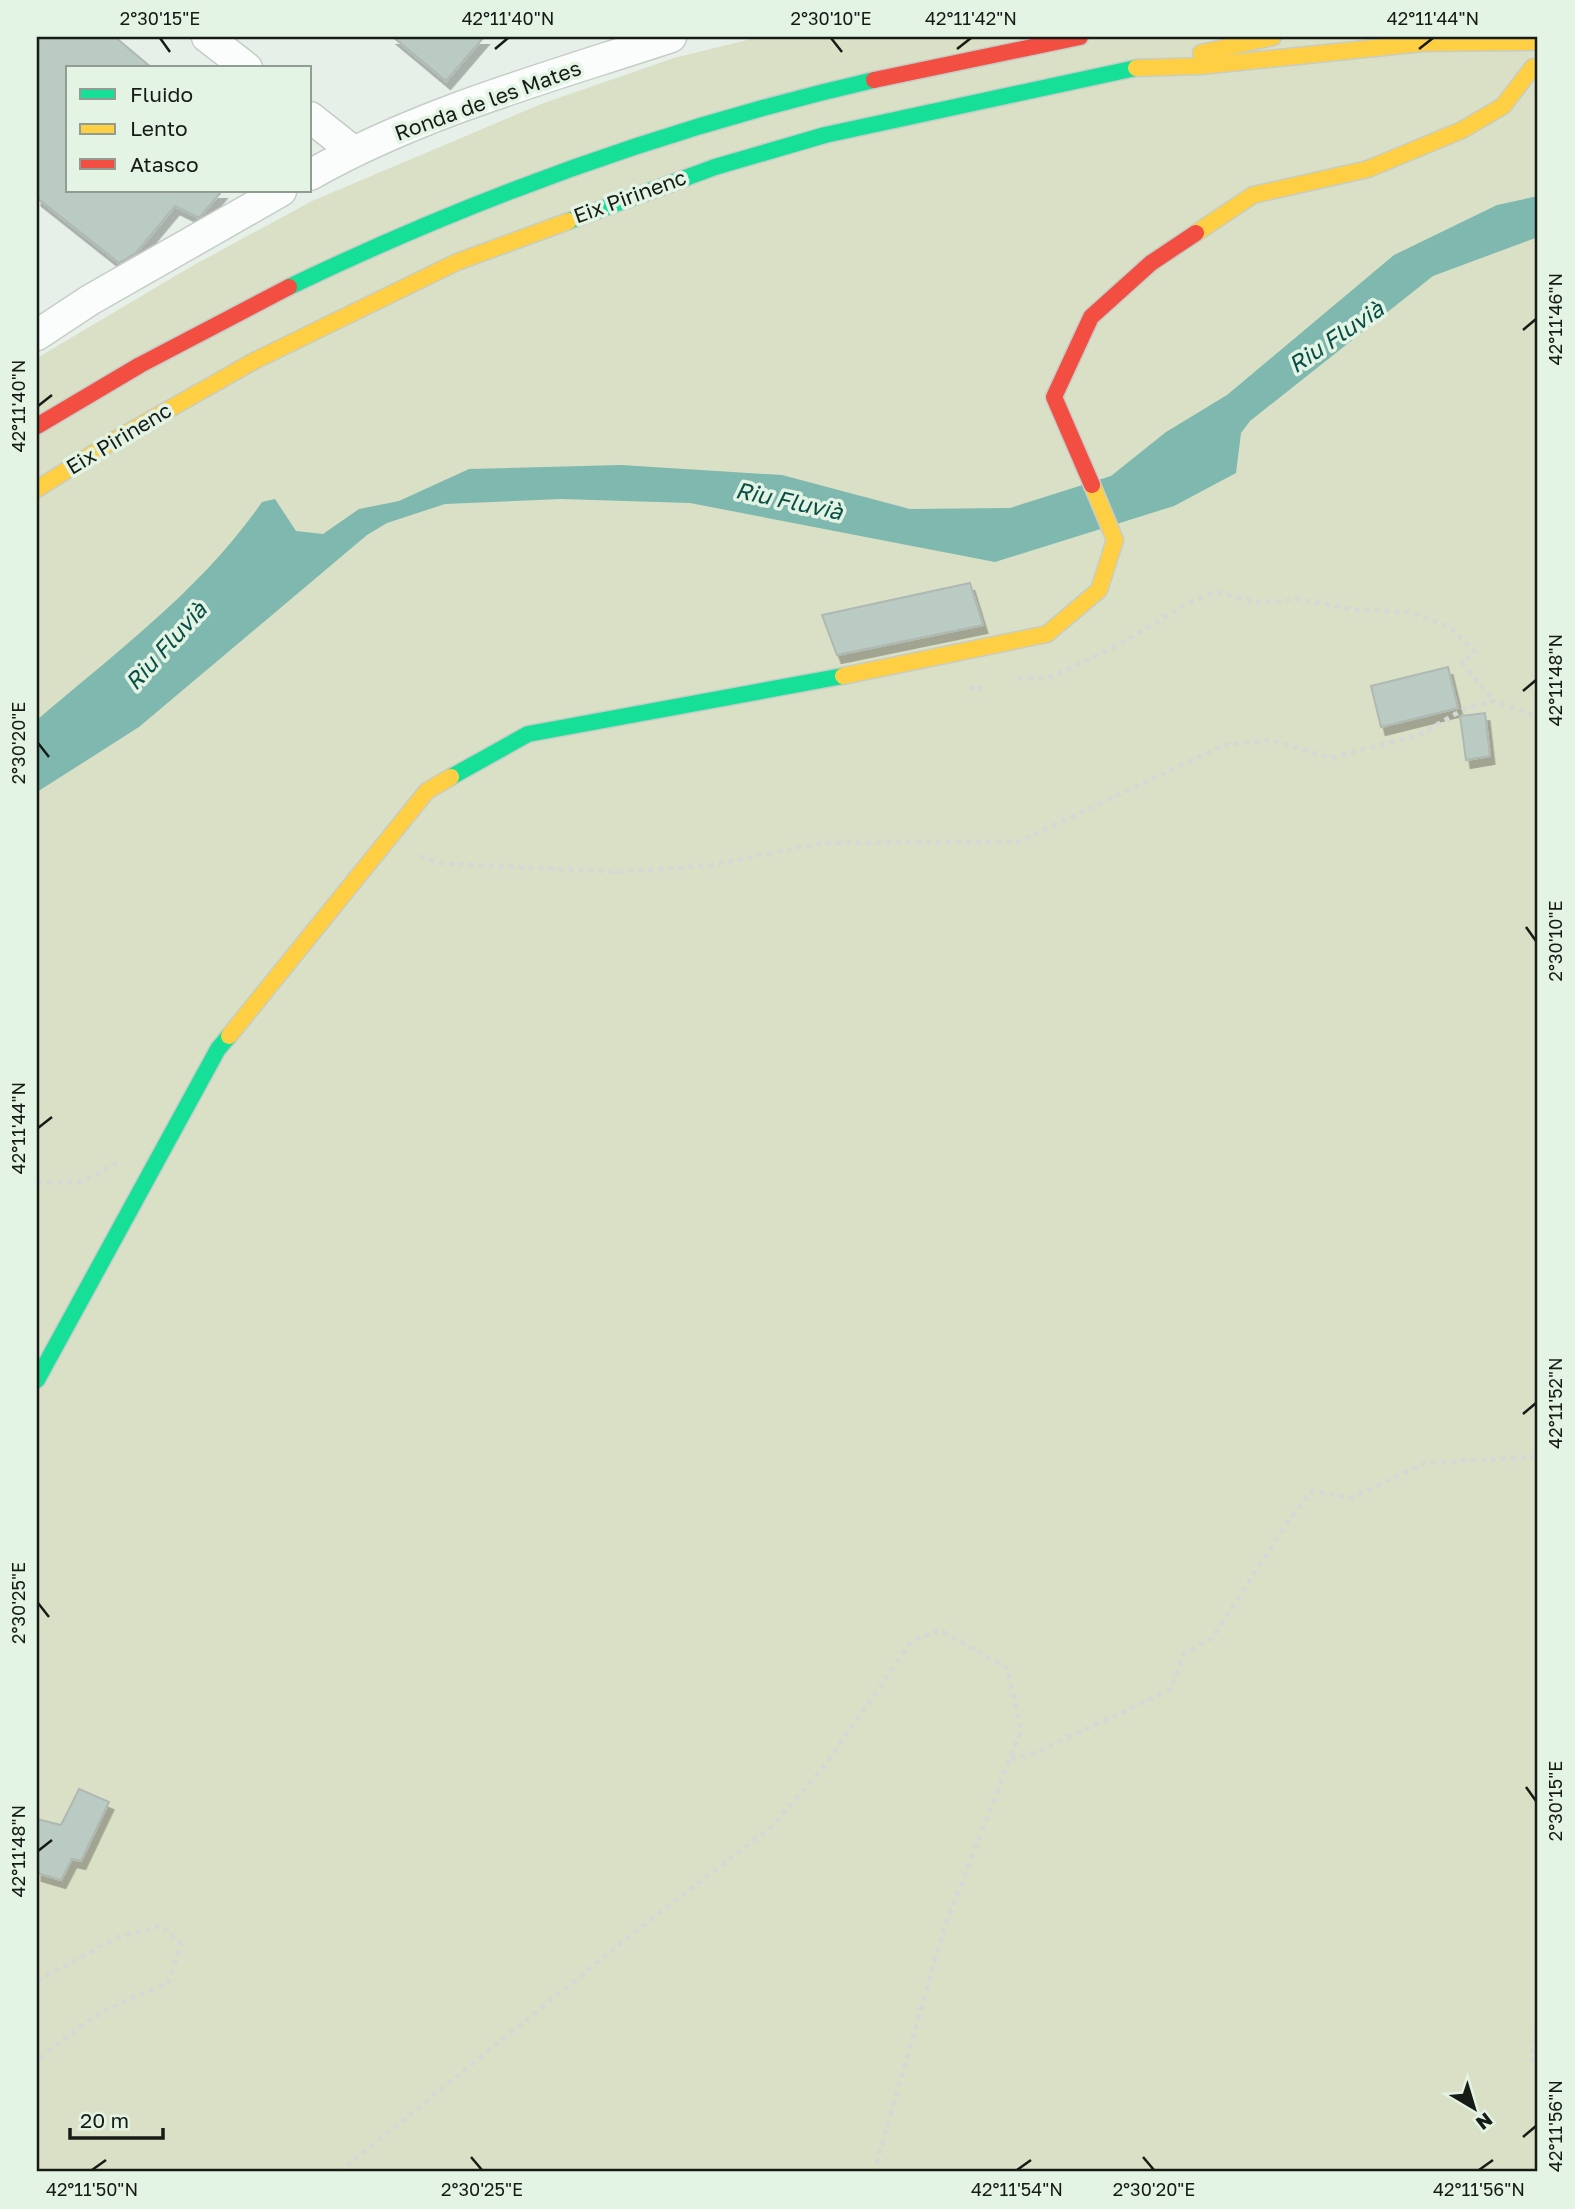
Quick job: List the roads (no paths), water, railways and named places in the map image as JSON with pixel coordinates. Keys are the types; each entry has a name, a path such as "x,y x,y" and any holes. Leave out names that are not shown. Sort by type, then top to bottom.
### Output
{"main road":[{"path":"37,426 92,390 230,314 354,255 541,179 659,138 893,74 1080,37"},
{"name":"Eix Pirinenc","path":"37,489 113,441 254,360 457,262 593,210 715,167 825,135 1273,37"},
{"path":"1131,68 1201,66 1423,43 1538,42"},
{"path":"37,1380 96,1277 218,1049 427,791 528,734 914,663 1048,634 1099,590 1115,540 1054,397 1091,317 1151,263 1253,195 1368,169 1462,130 1503,106 1532,66"}],"street":[{"path":"207,37 244,66"},
{"name":"Ronda de les Mates","path":"312,174 353,150 496,95 671,37"},
{"path":"312,119 353,150"},
{"path":"37,335 90,300 279,192"}],"water":[{"name":"Riu Fluvià","path":"1538,196 1538,237 1433,276 1250,421 1241,433 1236,473 1174,506 995,562 690,503 561,499 445,504 387,523 367,535 139,727 37,792 37,720 185,591 239,533 262,502 275,499 296,531 323,534 359,509 399,501 469,469 621,465 782,475 910,509 1010,508 1111,476 1166,432 1227,395 1394,255 1497,205"}]}
